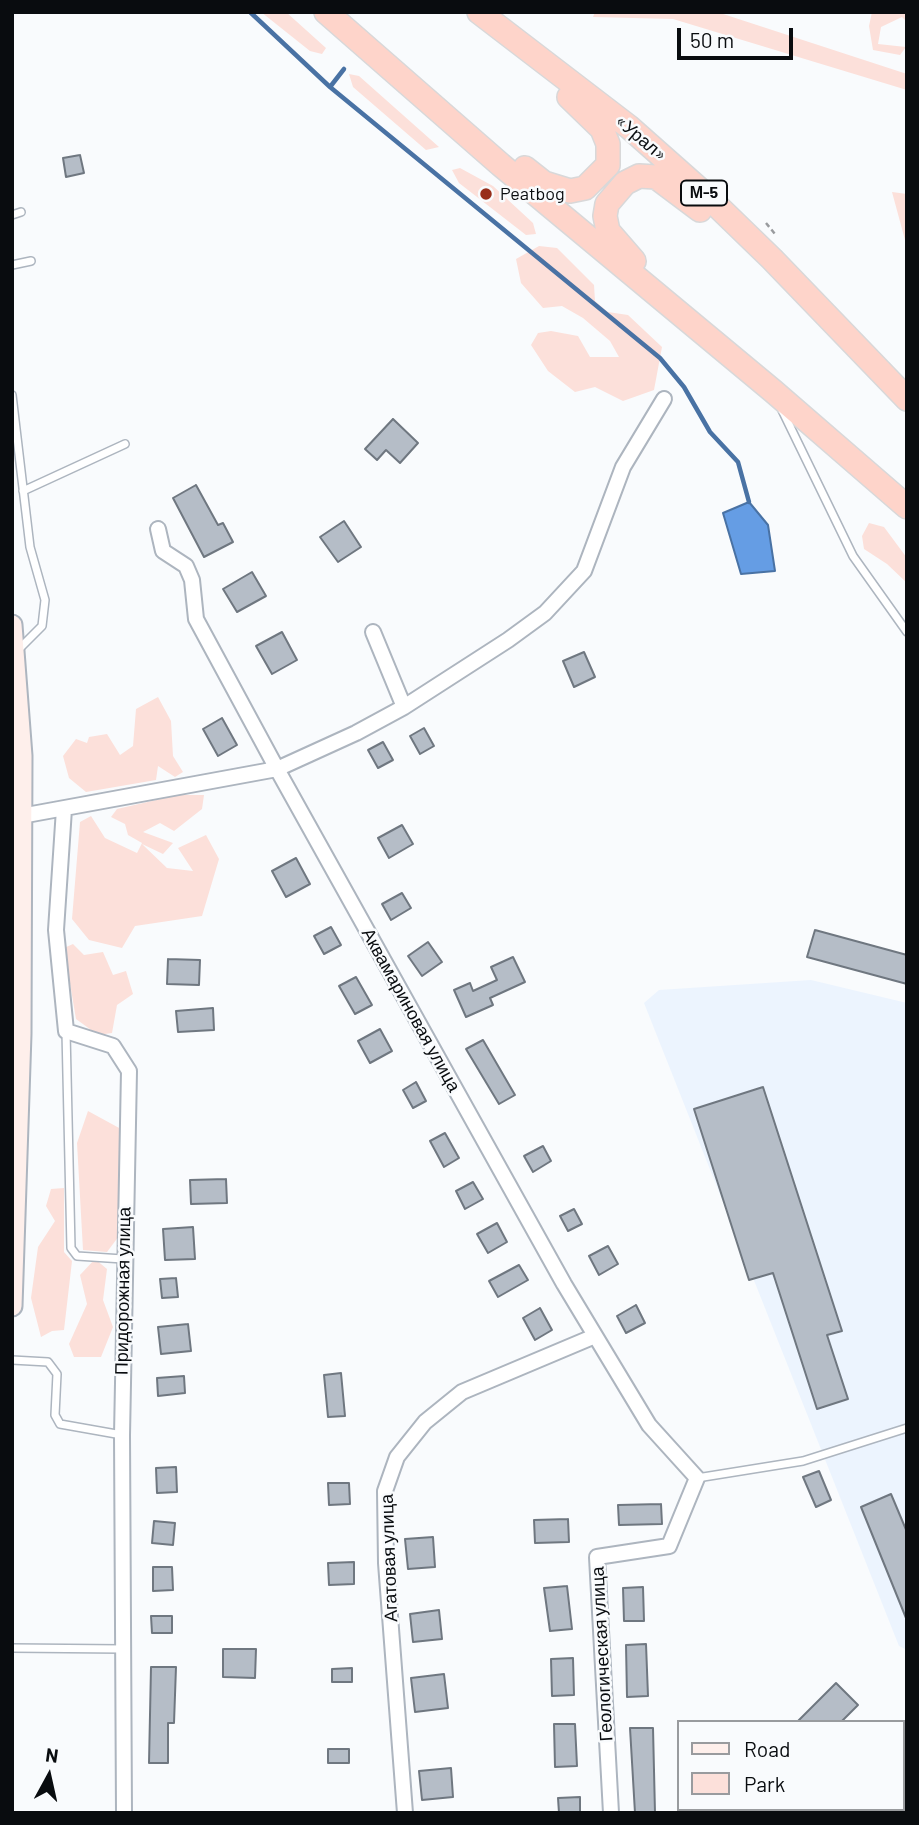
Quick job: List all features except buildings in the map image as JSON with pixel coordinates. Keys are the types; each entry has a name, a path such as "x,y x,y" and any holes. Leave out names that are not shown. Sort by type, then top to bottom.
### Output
{"highway":[{"path":"326,12 416,93 711,342 773,391 907,507"},
{"name":"«Урал»","path":"479,12 629,127 772,259 907,399"},
{"path":"416,93 467,122 544,183 570,191 585,188 608,165 608,145 602,129 586,112 525,62 502,29"},
{"path":"711,342 673,295 620,249 608,231 605,216 614,194 625,183 639,176 656,177 772,259"}],"main road":[{"path":"12,625 22,756 21,1034 12,1306"}],"street":[{"path":"21,816 277,769 356,733 404,707 508,640 545,613 584,571 623,467 664,399"},
{"name":"Аквамариновая улица","path":"158,529 163,551 186,566 192,580 196,619 277,769 595,1336 649,1425 696,1478"},
{"path":"373,632 404,707"},
{"path":"64,809 55,930 66,1031"},
{"name":"Придорожная улица","path":"66,1031 113,1046 128,1071 122,1435 124,1813"},
{"name":"Агатовая улица","path":"405,1813 386,1563 385,1491 397,1457 425,1422 462,1392 595,1336"},
{"name":"Геологическая улица","path":"611,1813 597,1557 669,1546 696,1478"}],"lane":[{"path":"12,215 21,212"},
{"path":"12,265 31,261"},
{"path":"773,391 853,556 907,632"},
{"path":"12,395 30,547 45,600 42,626 16,651"},
{"path":"23,491 125,444"},
{"path":"66,1031 71,1248 77,1256 123,1259"},
{"path":"12,1360 48,1362 57,1374 55,1415 60,1424 122,1435"},
{"path":"696,1478 803,1461 907,1428"},
{"path":"12,1648 122,1649"}],"shaded area":[{"path":"811,980 907,1003 907,1650 899,1646 644,1003 659,990"}],"green space":[{"path":"261,12 286,12 326,48 322,54 310,51"},
{"path":"595,12 717,12 907,74 907,90 673,19 593,17"},
{"path":"872,12 907,12 907,22 902,17 881,27 878,44 906,47 900,55 873,50 869,26"},
{"path":"349,74 359,76 439,147 426,150 353,87"},
{"path":"460,168 493,186 533,223 536,234 526,235 459,183 452,170"},
{"path":"892,192 907,194 907,240 905,240"},
{"path":"539,246 557,248 594,285 595,301 608,312 628,315 662,347 654,390 623,401 595,387 575,392 548,371 531,345 538,333 551,331 578,336 590,357 619,357 610,341 583,318 562,306 543,308 521,283 516,259"},
{"path":"869,523 884,527 907,558 907,583 887,564 864,549 862,536"},
{"path":"158,697 171,721 173,756 183,772 175,777 158,766 156,780 86,792 69,778 63,756 76,739 87,743 89,737 107,734 120,755 133,746 136,709"},
{"path":"178,795 204,795 202,809 174,831 160,823 143,832 173,843 163,854 142,844 167,868 193,871 178,848 206,835 219,859 202,916 135,926 122,948 89,940 72,919 80,822 91,816 105,838 137,853 142,843 128,835 125,824 111,817 117,809"},
{"path":"73,944 84,955 103,952 113,975 126,971 133,994 117,1005 112,1033 98,1035 76,1019 64,948"},
{"path":"88,1111 121,1129 119,1236 107,1252 83,1250 77,1143"},
{"path":"64,1188 64,1252 72,1261 64,1330 52,1331 41,1337 31,1298 38,1247 55,1221 46,1206 51,1189"},
{"path":"95,1259 107,1269 103,1300 113,1327 101,1357 74,1357 69,1344 87,1304 80,1275"}],"water":[{"path":"749,502 768,525 775,571 741,574 723,513"}],"waterway":[{"path":"250,12 330,87 344,69"},
{"path":"330,87 660,358 684,387 710,432 738,462 749,502"}],"place":[{"name":"Peatbog","path":"486,194"}]}
